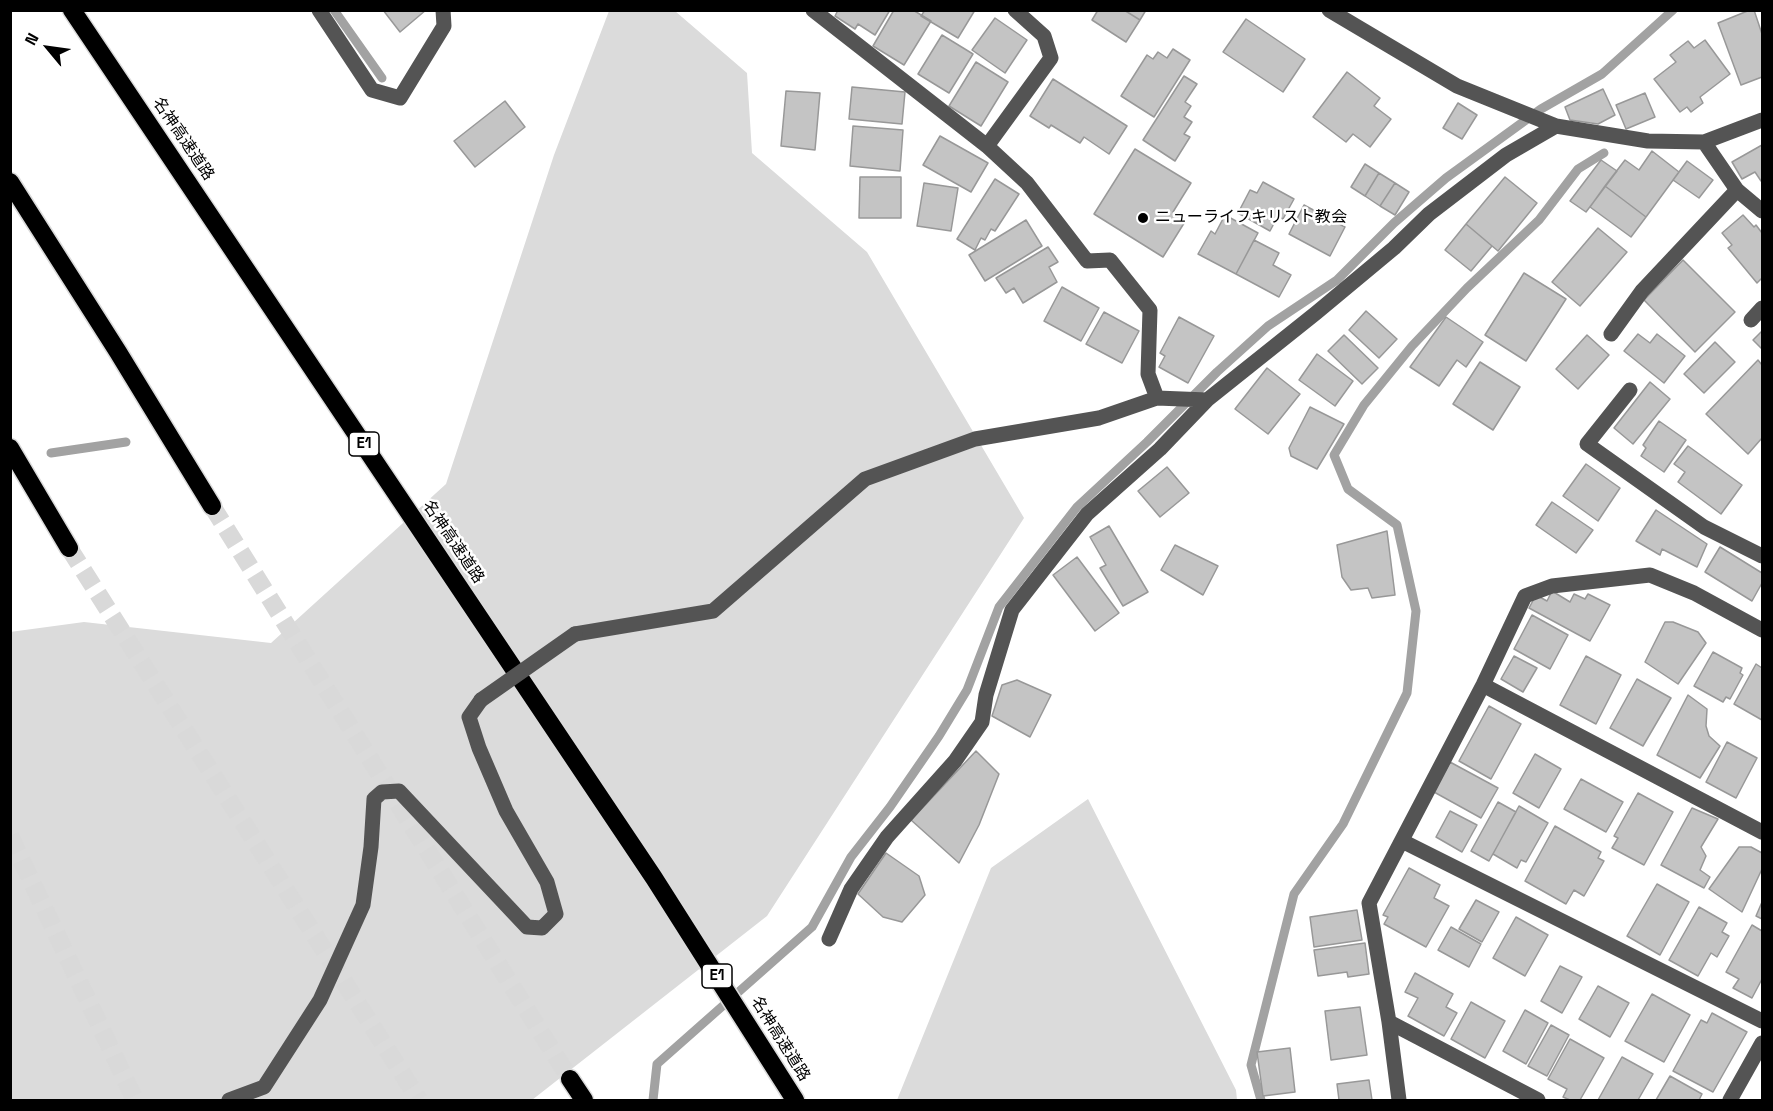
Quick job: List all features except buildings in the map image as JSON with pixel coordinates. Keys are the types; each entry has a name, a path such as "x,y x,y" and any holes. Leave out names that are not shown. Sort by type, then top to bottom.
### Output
{"highway":[{"name":"名神高速道路","path":"72,10 654,878 795,1101"},
{"path":"10,182 212,506"},
{"path":"10,448 69,548"},
{"path":"570,1079 584,1101"}],"street":[{"path":"319,10 372,90 400,98 444,26 443,10"},
{"path":"813,10 987,146 1027,183 1087,261 1110,260 1150,310 1148,374 1157,398"},
{"path":"987,146 1051,58 1044,36 1015,10"},
{"path":"1329,10 1457,86 1550,123 1648,141 1704,142 1762,120"},
{"path":"828,939 851,889 881,846 955,760 982,722 986,694 1012,610 1088,514 1160,449 1205,400 1325,306 1394,248 1429,214 1550,123"},
{"path":"1704,142 1737,190 1762,211"},
{"path":"1611,334 1642,291 1737,190"},
{"path":"1751,320 1762,308"},
{"path":"1630,390 1587,444 1704,527 1762,556"},
{"path":"229,1101 264,1087 320,1000 363,905 371,847 374,799 382,792 399,791 527,927 542,928 556,914 547,882 506,811 479,748 469,717 481,700 575,634 713,611 865,479 975,439 1099,418 1157,398 1205,400"},
{"path":"1399,1101 1389,1022 1369,903 1483,685 1525,596 1552,586 1650,574 1694,593 1762,630"},
{"path":"1483,685 1762,832"},
{"path":"1402,840 1762,1021"},
{"path":"1389,1022 1538,1101"},
{"path":"1730,1101 1762,1043"}],"shaded area":[{"path":"609,11 675,11 747,73 752,153 867,252 1024,518 767,916 532,1100 11,1100 10,632 84,622 271,643 446,484 554,155"},
{"path":"1088,799 1236,1090 1237,1100 897,1100 991,868"}],"waterway":[{"path":"334,10 382,78"},
{"path":"653,1100 657,1064 812,927 851,857 890,807 939,736 967,690 999,607 1077,507 1268,326 1337,280 1394,223 1446,178 1541,109 1602,74 1673,10"},
{"path":"1261,1100 1251,1065 1294,894 1343,824 1407,693 1416,611 1397,525 1348,489 1334,455 1364,405 1412,346 1467,288 1539,220 1578,169 1604,153"},
{"path":"51,453 126,442"}],"tunnel":[{"path":"212,506 570,1079"},
{"path":"69,548 419,1100"},
{"path":"10,836 135,1100"}],"place":[{"name":"ニューライフキリスト教会","path":"1143,218"}]}
